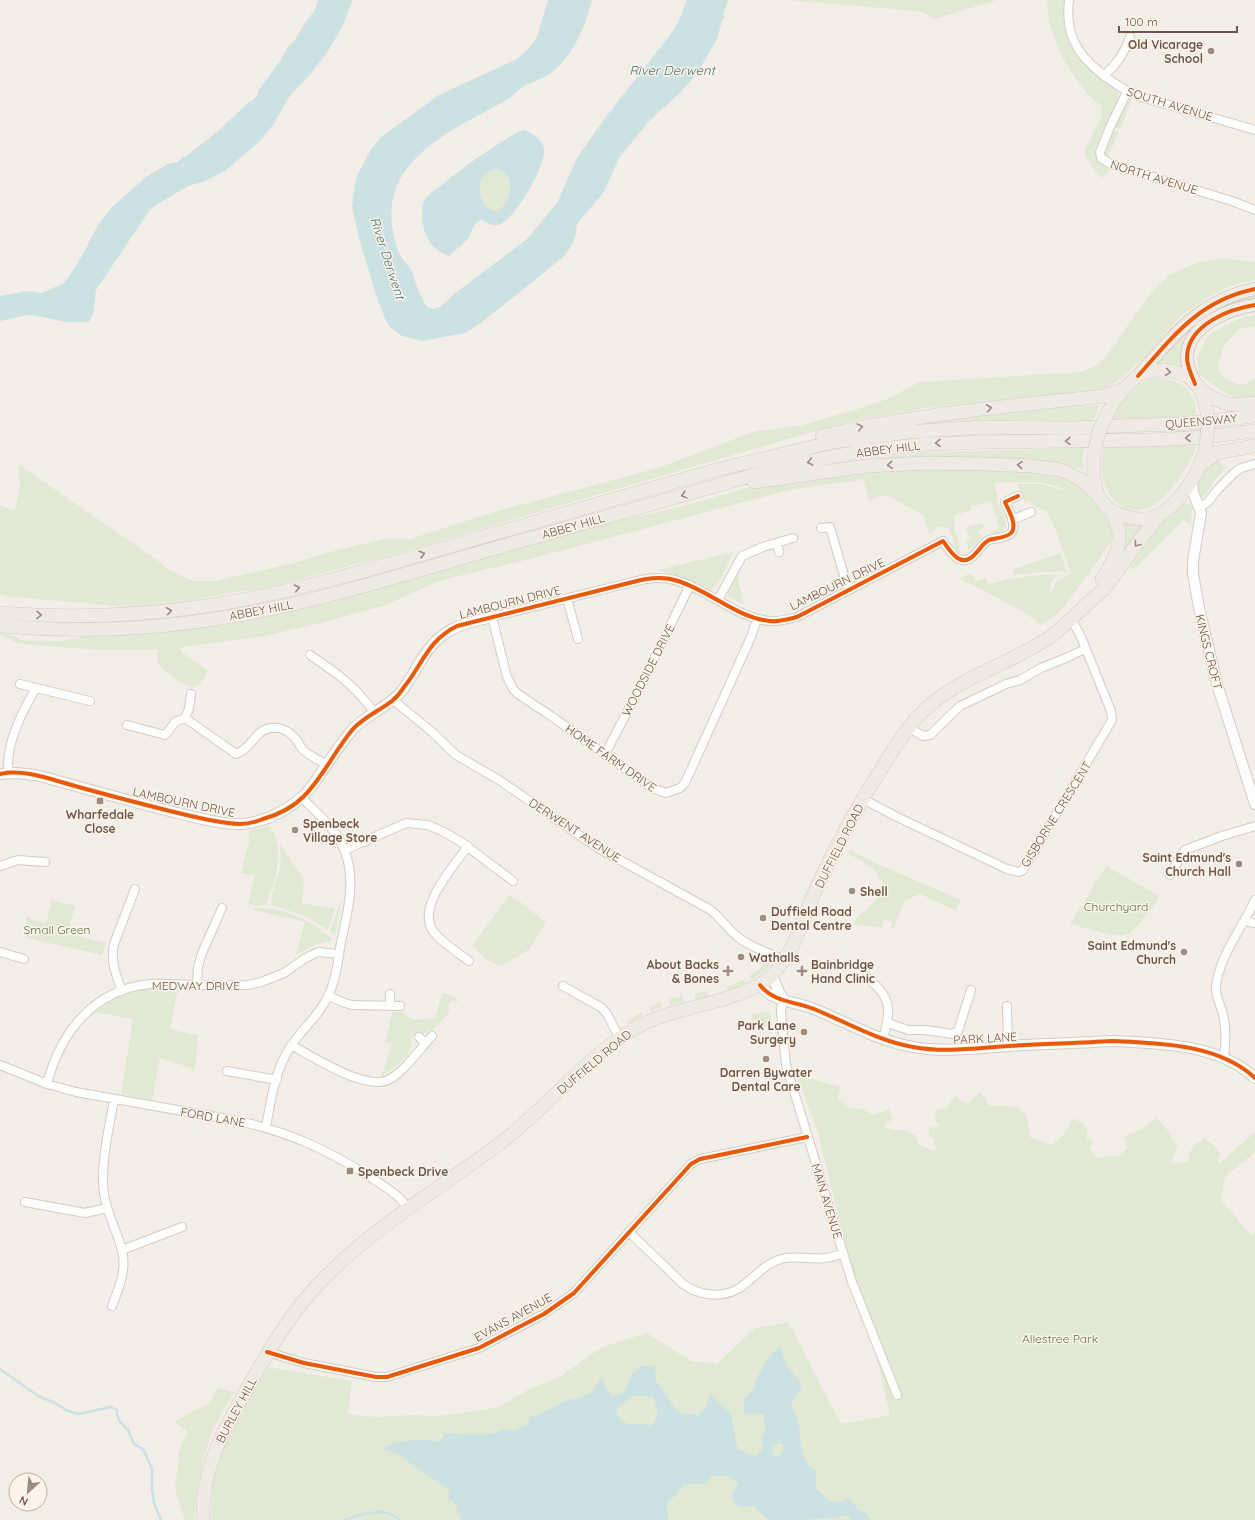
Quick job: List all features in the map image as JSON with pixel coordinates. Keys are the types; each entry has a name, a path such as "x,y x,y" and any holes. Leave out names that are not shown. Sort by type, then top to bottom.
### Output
{"highway":[{"path":"1099,496 1094,476 1094,454 1098,434 1108,412 1124,389 1138,376 1156,371 1171,372 1183,375 1218,402 1246,405 1255,403"},
{"path":"709,488 867,466 928,462 1032,466 1061,470 1082,480 1109,508 1122,515 1147,519 1161,514 1176,501 1192,480 1200,466 1206,446 1208,425 1207,412 1198,388"},
{"path":"716,470 802,441 868,425 953,412 1104,396 1124,389"},
{"name":"QUEENSWAY","path":"1146,425 1181,424 1255,416"},
{"name":"ABBEY HILL","path":"0,613 99,615 152,612 206,606 260,597 357,573 716,470 833,442 908,432 982,427 1070,428 1146,425"},
{"name":"QUEENSWAY","path":"1149,440 1206,437 1255,431"},
{"name":"ABBEY HILL","path":"0,626 37,629 97,630 157,626 210,620 264,610 361,586 760,473 796,464 863,451 926,444 1149,440"},
{"path":"1200,466 1216,453 1255,446"},
{"name":"DUFFIELD ROAD","path":"1088,602 1095,587 1111,564 1119,541 1117,526 1109,508"},
{"name":"DUFFIELD ROAD","path":"257,1371 278,1334 301,1303 348,1255 408,1208 450,1180 496,1146 536,1113 591,1062 620,1039 634,1029 656,1018 732,997 760,985 771,976 784,961 794,944 824,872 862,799 909,728 931,704 942,695 977,675 1038,645 1072,620 1088,602 1102,592 1137,543 1161,514"},
{"name":"BURLEY HILL","path":"203,1520 202,1504 206,1476 224,1428 257,1371"}],"main road":[{"path":"1138,376 1183,327 1202,310 1222,298 1255,289"},
{"path":"1198,388 1188,364 1188,352 1193,339 1198,332 1222,315 1255,305"}],"street":[{"name":"SOUTH AVENUE","path":"1069,0 1069,23 1075,44 1085,60 1120,88 1127,92 1255,130"},
{"path":"1104,76 1119,60 1130,37"},
{"name":"NORTH AVENUE","path":"1127,92 1104,140 1100,152 1101,158 1117,165 1232,201 1255,210"},
{"path":"1176,501 1188,500 1199,506 1208,502 1219,488 1238,471 1248,465 1255,464"},
{"name":"KINGS CROFT","path":"1192,480 1193,492 1201,513 1193,561 1195,591 1217,684 1254,798"},
{"path":"1018,496 1005,502 1012,520 1031,512"},
{"name":"LAMBOURN DRIVE","path":"4,773 36,775 114,797 196,817 240,824 252,823 275,815 290,807 302,798 353,729 374,712 393,700 406,685 425,654 441,636 457,626 644,579 677,580 690,585 757,619 772,621 786,620 797,617 943,541 953,555 960,559 967,560 974,556 984,543 1010,533 1013,527 1012,520"},
{"path":"821,528 830,526 845,579 850,590"},
{"path":"718,600 742,556 763,546 777,544 793,538"},
{"path":"777,544 779,552"},
{"name":"WOODSIDE DRIVE","path":"605,754 642,684 690,585"},
{"path":"567,598 578,639"},
{"name":"HOME FARM DRIVE","path":"492,617 507,677 513,689 525,699 659,791 666,793 680,788 685,783 751,637 757,619"},
{"name":"GISBORNE CRESCENT","path":"862,799 1007,869 1019,872 1023,870 1112,720 1111,711 1072,620"},
{"path":"909,728 923,736 930,735 960,706 1006,684 1020,680 1041,668 1085,649"},
{"path":"310,655 353,686 374,712"},
{"path":"20,684 90,701"},
{"path":"4,773 11,746 24,710 36,688"},
{"path":"127,725 165,735 175,722 185,718 189,709 191,694"},
{"name":"DERWENT AVENUE","path":"393,700 431,731 456,755 499,780 598,848 709,909 742,940 774,954 784,961"},
{"path":"185,718 236,754 246,749 258,734 268,728 273,727 285,730 292,734 304,750 327,765"},
{"path":"266,1127 270,1104 280,1067 291,1045 315,1017 328,996 334,977 348,907 350,873 345,850 333,830 302,798"},
{"path":"345,850 406,823 428,825 444,832 468,846 513,881"},
{"path":"1170,875 1185,850 1222,836 1255,826"},
{"path":"468,846 434,895 429,910 429,916 433,931 469,961"},
{"path":"0,866 18,860 45,862"},
{"path":"122,991 114,968 112,953 114,944 135,890"},
{"path":"1224,1057 1226,1043 1225,1028 1223,1015 1215,988 1221,964 1255,900"},
{"path":"197,985 198,968 202,953 222,908"},
{"path":"1245,920 1255,923"},
{"path":"0,952 24,959"},
{"name":"MEDWAY DRIVE","path":"47,1084 59,1049 74,1024 90,1009 122,991 149,984 248,985 261,982 284,973 304,959 318,952 339,954"},
{"path":"864,975 880,989 884,995 889,1010 888,1023 883,1039"},
{"path":"771,976 776,983 779,995 784,1000"},
{"name":"PARK LANE","path":"760,985 770,995 810,1007 883,1039 913,1048 963,1050 1008,1046 1112,1041 1136,1042 1211,1052 1240,1066 1255,1078"},
{"path":"563,986 602,1008 607,1014 620,1039"},
{"path":"888,1023 908,1030 924,1030 953,1034 958,1031 971,990"},
{"path":"390,994 390,1006"},
{"path":"328,996 352,1005 400,1006"},
{"name":"MAIN AVENUE","path":"784,1000 781,1009 781,1020 786,1063 807,1137 842,1254 860,1304 897,1395"},
{"path":"1007,1006 1008,1046"},
{"path":"291,1045 349,1075 378,1083 398,1074 432,1036"},
{"path":"419,1037 425,1043"},
{"name":"FORD LANE","path":"0,1065 47,1084 76,1092 266,1127 314,1145 348,1163 395,1193 408,1208"},
{"path":"228,1071 277,1080"},
{"path":"112,1306 121,1282 124,1266 122,1250 107,1208 103,1180 114,1100"},
{"name":"EVANS AVENUE","path":"267,1352 304,1363 376,1377 387,1377 479,1348 544,1314 574,1293 687,1168 696,1161 727,1153 807,1137"},
{"path":"25,1202 85,1213 107,1208"},
{"path":"122,1250 182,1227"},
{"path":"629,1232 683,1284 693,1290 711,1295 723,1294 739,1288 760,1270 777,1260 787,1258 827,1258 842,1254"}],"green space":[{"path":"786,0 997,0 935,19 922,12"},
{"path":"1047,0 1064,0 1063,16 1065,29 1070,42 1077,53 1096,73 1119,91 1120,101 1095,149 1099,163 1110,170 1102,178 1092,167 1084,153 1101,116 1101,106 1087,94 1062,58 1049,22"},
{"path":"1132,99 1120,129 1113,127 1126,101"},
{"path":"1112,129 1119,132 1107,159 1103,150"},
{"path":"494,169 502,171 507,175 510,181 509,195 506,202 495,212 485,203 481,197 480,190 482,178"},
{"path":"1225,258 1255,262 1255,280 1230,286 1205,299 1180,317 1145,356 1122,378 1108,387 1091,391 920,409 843,423 385,557 273,586 189,601 127,607 12,597 0,594 0,505 15,511 20,484 18,464 153,557 168,569 193,581 215,581 294,563 334,551 388,538 410,539 487,514 658,468 756,431 803,425 858,409 890,398 919,382 1080,372 1095,366 1106,356 1154,289 1172,273 1200,262"},
{"path":"1255,292 1255,298 1227,306 1214,312 1193,328 1186,339 1182,352 1183,368 1161,364 1154,365 1168,348 1213,307"},
{"path":"1255,314 1255,327 1240,328 1224,346 1217,366 1222,376 1237,384 1246,384 1255,379 1255,397 1243,399 1237,398 1225,393 1199,374 1197,357 1208,335 1236,320"},
{"path":"1151,378 1170,380 1178,382 1184,386 1193,399 1197,418 1112,420 1133,390"},
{"path":"1100,405 1093,421 1022,420 911,426 956,417 1034,408"},
{"path":"1196,444 1191,460 1168,493 1150,507 1137,510 1125,508 1111,497 1107,490 1102,473 1102,455 1104,446"},
{"path":"1085,448 1082,458 1084,470 1049,462 850,465 852,461 924,452"},
{"path":"1217,458 1226,468 1217,477 1204,497 1198,495 1196,482 1205,467"},
{"path":"929,466 1035,470 1069,477 1082,485 1109,523 1113,537 1110,544 1067,603 1056,615 1041,625 1024,612 959,578 969,574 974,576 976,581 986,578 990,584 1023,577 1057,575 1051,583 1049,595 1056,582 1071,573 1056,531 1048,515 1045,511 1032,505 1029,501 1025,503 1017,484 1042,484 1064,491 1058,487 1041,483 994,483 998,498 996,499 1006,522 1006,529 995,535 990,532 1000,528 991,501 971,507 971,510 953,516 955,525 953,526 960,545 958,545 961,553 955,548 951,532 947,528 939,527 930,535 924,516 887,495 869,500 863,480 793,489 534,558 442,580 383,606 317,624 264,636 179,648 183,653 208,671 200,683 193,687 180,682 159,665 157,657 158,649 105,650 16,643 0,635 0,632 18,637 20,640 60,641 98,634 194,627 563,533 683,506 743,489 818,477"},
{"path":"1180,503 1189,504 1192,507 1191,525 1183,520 1133,570 1130,566 1142,543"},
{"path":"1119,519 1146,525 1118,557"},
{"path":"982,523 984,527 978,530 982,538 969,550 966,541 970,540 966,527"},
{"path":"733,552 722,578 711,589 658,570"},
{"path":"1061,553 1067,573 1060,571 1014,575 1014,569"},
{"path":"736,571 744,605 729,597 727,591"},
{"path":"269,826 277,843 278,864 270,895 266,904 256,906 248,904 255,876 241,873 249,842 249,831"},
{"path":"279,843 304,879 302,903 335,909 328,930 307,917 272,905 272,894 280,864"},
{"path":"848,849 871,861 961,900 955,910 920,894 904,901 894,928 891,928 893,922 884,920 881,928 853,924 857,917 876,900 881,892 882,884 875,871 849,854"},
{"name":"Churchyard","path":"1106,866 1160,896 1139,924 1125,935 1120,936 1106,934 1070,924"},
{"path":"509,895 546,922 530,949 502,966 493,964 472,946"},
{"name":"Small Green","path":"52,900 75,906 68,934 106,943 102,955 27,938 26,917 46,923"},
{"path":"342,900 335,935 330,931"},
{"path":"254,908 277,910 297,916 316,926 334,940 317,944 296,955 305,922 253,910"},
{"path":"768,960 770,964 765,971 753,979 750,978 749,976"},
{"path":"743,980 746,983 733,989 727,989 727,987"},
{"path":"152,988 178,989 170,1029 198,1036 195,1069 160,1058 152,1100 121,1094 133,1019 94,1012 100,1007 121,996"},
{"path":"708,991 708,996 695,1000 695,993"},
{"path":"442,993 449,994 460,1001 451,1001 448,1006 450,1012 432,1031 430,1030 424,1034 414,1034 410,1043 412,1045 411,1049 408,1053 400,1062 381,1077 392,1044 385,1042 393,1011 401,1012 414,1020 435,1018"},
{"path":"683,996 683,1002 670,1005 669,999"},
{"path":"660,1002 661,1007 651,1012 649,1007"},
{"path":"641,1012 643,1015 629,1024 627,1022"},
{"path":"768,1012 771,1014 772,1025 754,1027 752,1014"},
{"name":"Allestree Park","path":"797,1075 841,1087 838,1098 851,1109 860,1108 874,1115 889,1109 892,1119 883,1127 893,1130 904,1130 915,1134 918,1144 934,1151 936,1150 934,1139 929,1136 929,1128 940,1126 936,1122 935,1111 947,1107 955,1096 967,1104 980,1092 988,1104 992,1106 1004,1105 1018,1108 1027,1116 1030,1137 1052,1145 1063,1135 1074,1118 1087,1127 1087,1139 1093,1140 1089,1149 1097,1157 1118,1156 1128,1148 1124,1136 1136,1132 1157,1118 1170,1133 1172,1139 1178,1146 1171,1164 1189,1161 1189,1155 1194,1144 1205,1138 1218,1149 1220,1155 1217,1159 1220,1163 1255,1132 1255,1152 1225,1177 1221,1200 1251,1235 1255,1232 1255,1520 210,1520 212,1486 220,1453 226,1438 268,1367 352,1381 348,1414 376,1417 412,1415 439,1416 499,1407 526,1391 559,1377 602,1347 647,1333 691,1361 717,1364 755,1328 788,1322 841,1424 890,1415 877,1360 848,1257 818,1133"},
{"path":"218,1388 235,1392 210,1437 199,1481 194,1520 185,1520 175,1489 179,1453 187,1431 174,1422 210,1402"}],"water":[{"path":"318,0 353,0 341,29 328,51 310,75 291,94 273,125 259,142 225,171 205,181 188,186 156,205 149,211 96,290 93,314 89,322 64,322 29,315 0,321 0,296 27,291 42,293 64,283 78,263 98,225 112,207 146,177 168,164 177,162 190,153 217,132 253,100 280,61 287,48 295,40 304,24 315,10"},
{"name":"River Derwent","path":"548,0 592,0 578,40 566,58 551,73 521,88 507,100 443,136 425,150 409,166 398,185 392,207 394,238 403,260 413,273 417,287 426,306 432,309 440,307 454,294 527,239 557,203 577,158 605,118 670,35 679,21 687,0 728,0 723,15 725,17 723,18 717,39 698,72 681,92 650,120 619,158 604,192 577,224 576,234 572,245 564,256 509,301 465,333 422,341 402,336 389,326 384,316 360,242 352,207 355,183 358,174 370,151 381,137 439,95 517,59 528,49 537,37"},
{"path":"524,130 539,139 544,148 544,156 535,179 520,203 505,221 498,225 492,225 481,220 478,221 462,245 450,256 439,251 430,242 425,231 422,207 425,199 431,192 471,162 519,131","holes":["494,169 502,171 507,175 510,181 509,195 506,202 495,212 489,208 481,197 480,184 482,178 487,173"]},
{"path":"780,1346 788,1368 798,1378 802,1388 794,1398 791,1406 796,1413 805,1460 816,1471 816,1487 828,1500 840,1503 850,1498 858,1510 866,1513 871,1520 851,1520 845,1516 813,1519 769,1520 753,1506 743,1508 735,1505 732,1496 738,1483 728,1476 712,1476 705,1484 684,1484 675,1496 667,1502 668,1520 460,1520 461,1517 456,1512 458,1507 453,1501 448,1499 450,1490 400,1455 382,1449 387,1445 401,1441 440,1441 445,1433 476,1435 491,1434 504,1429 510,1431 528,1425 529,1417 539,1415 563,1402 589,1394 594,1390 599,1380 603,1377 604,1385 613,1397 624,1393 632,1374 642,1366 655,1366 656,1381 678,1412 698,1416 707,1406 710,1394 731,1414 738,1449 755,1456 763,1450 761,1441 765,1429 764,1414 744,1413 744,1399 754,1389 755,1381 768,1358","holes":["634,1396 654,1397 658,1416 650,1426 640,1423 634,1425 623,1422 616,1414 619,1406","774,1444 782,1444 784,1449 780,1456 773,1457 772,1446"]}],"waterway":[{"path":"0,1369 38,1396 55,1403 66,1410 78,1414 111,1407 117,1410 120,1422 128,1430 134,1444 143,1449 152,1469 154,1503 161,1520"},
{"path":"343,1520 372,1512 387,1513 393,1515 399,1520"}],"cycle path":[{"path":"1138,376 1163,347 1203,311 1236,294 1255,289"},
{"path":"1195,384 1187,361 1189,346 1194,336 1211,321 1222,315 1233,310 1255,305"},
{"path":"0,774 26,773 134,802 214,821 239,824 254,822 284,811 303,797 316,782 353,729 362,721 396,698 432,646 447,632 457,626 655,578 667,578 690,585 746,615 758,619 780,621 797,617 943,541 957,558 962,560 971,558 987,541 1005,537 1012,532 1013,521 1005,502 1018,496"},
{"path":"760,985 772,995 785,1001 807,1006 862,1031 913,1047 949,1050 1112,1041 1149,1043 1206,1052 1224,1058 1255,1078"},
{"path":"267,1352 304,1363 376,1377 387,1377 479,1348 544,1314 574,1293 691,1164 700,1159 807,1137"}],"place":[{"name":"Old Vicarage School","path":"1211,51"},
{"name":"Wharfedale Close","path":"100,801"},
{"name":"Spenbeck Village Store","path":"295,830"},
{"name":"Saint Edmund's Church Hall","path":"1239,864"},
{"name":"Shell","path":"852,891"},
{"name":"Duffield Road Dental Centre","path":"763,918"},
{"name":"Saint Edmund's Church","path":"1184,952"},
{"name":"Wathalls","path":"741,957"},
{"name":"About Backs & Bones","path":"728,971"},
{"name":"Bainbridge Hand Clinic","path":"802,971"},
{"name":"Park Lane Surgery","path":"804,1032"},
{"name":"Darren Bywater Dental Care","path":"766,1059"},
{"name":"Spenbeck Drive","path":"350,1171"}]}
